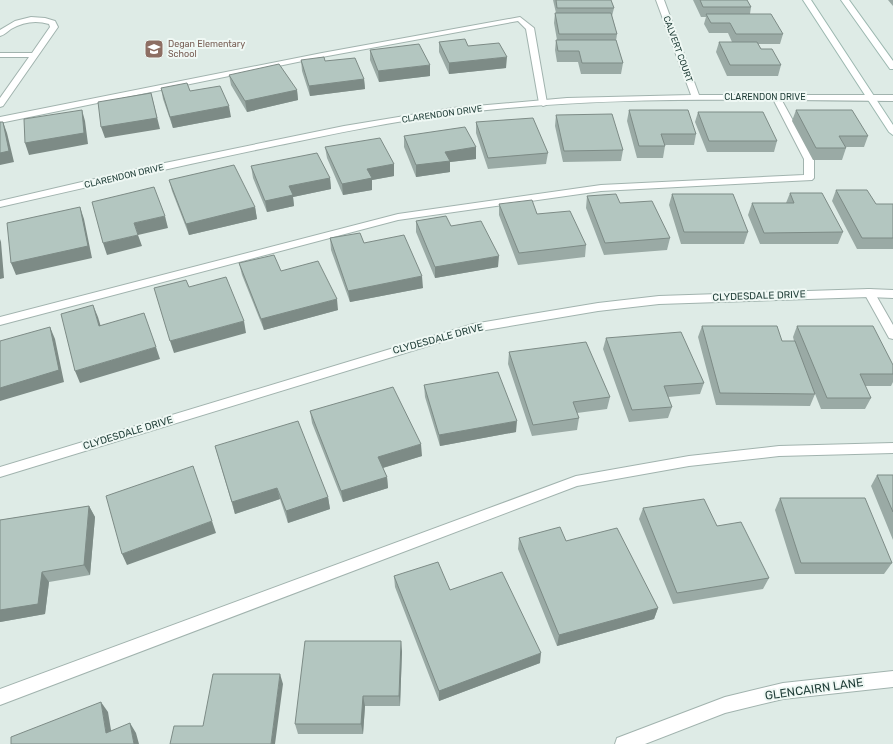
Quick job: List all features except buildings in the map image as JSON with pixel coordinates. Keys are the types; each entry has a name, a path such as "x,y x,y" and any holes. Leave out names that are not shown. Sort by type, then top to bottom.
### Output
{"street":[{"name":"CALVERT COURT","path":"660,0 696,97"},
{"path":"807,0 893,132"},
{"path":"845,0 893,67"},
{"path":"0,34 21,21 34,18 52,23 54,27 0,104"},
{"path":"0,120 322,55 520,19 530,28 543,102"},
{"path":"0,55 35,55"},
{"name":"CLARENDON DRIVE","path":"0,204 155,168 344,129 453,111 543,102 696,97 893,98"},
{"path":"0,321 398,218 601,188 809,178 809,159 776,97"},
{"path":"869,293 893,335"},
{"name":"CLYDESDALE DRIVE","path":"0,472 473,328 584,309 659,300 869,293 893,294"},
{"path":"0,697 576,481 689,461 779,452 893,448"},
{"name":"GLENCAIRN LANE","path":"623,744 725,705 775,692 893,679"}],"place":[{"name":"Degan Elementary School","path":"154,49"}]}
